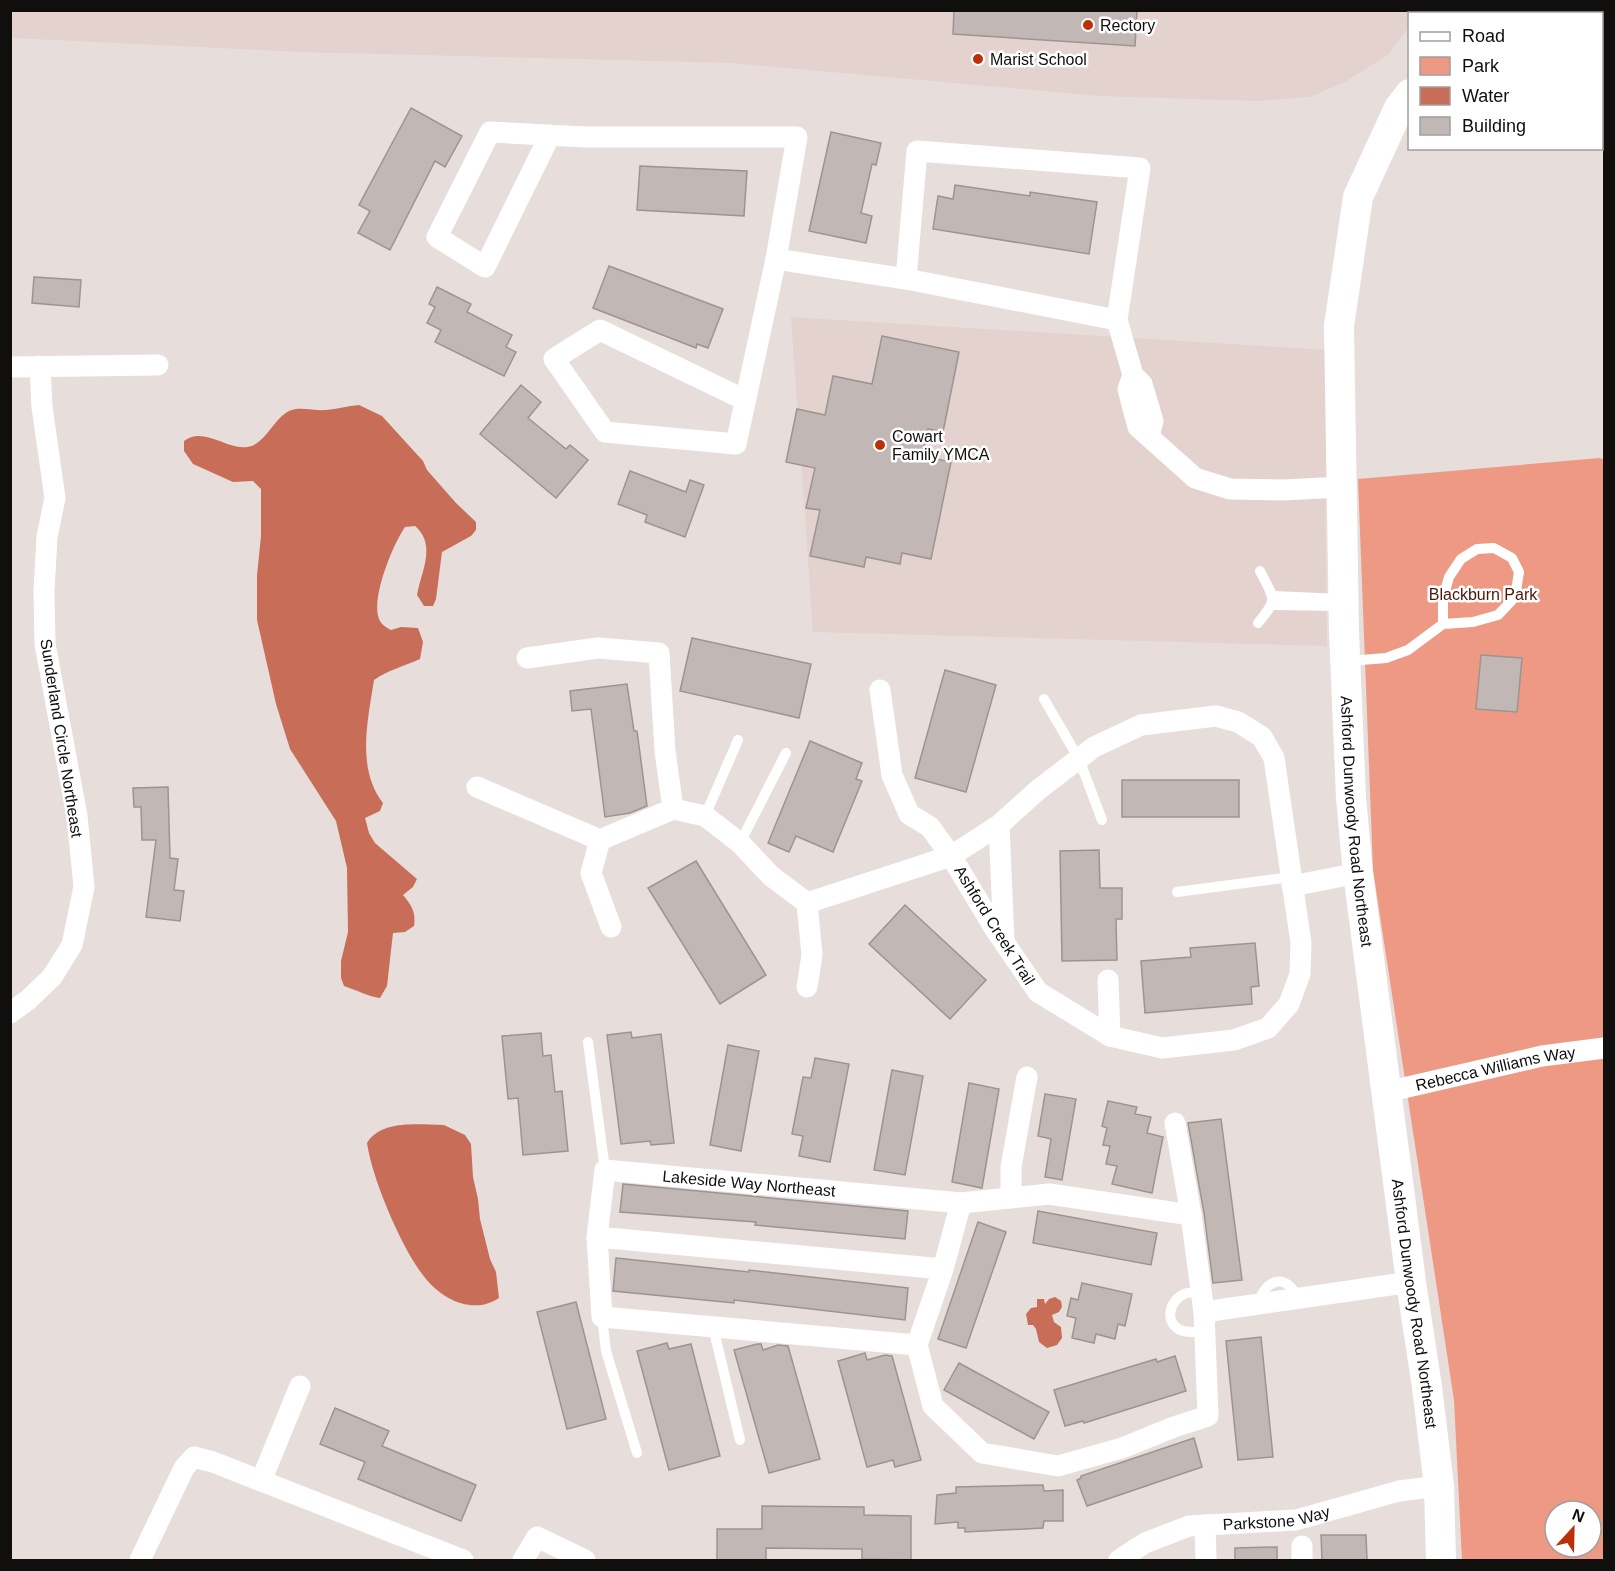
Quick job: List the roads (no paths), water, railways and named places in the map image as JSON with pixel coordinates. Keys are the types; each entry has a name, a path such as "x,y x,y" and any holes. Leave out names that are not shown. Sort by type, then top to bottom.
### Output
{"main road":[{"name":"Ashford Dunwoody Road Northeast","path":"1408,97 1399,108 1358,197 1339,326 1343,603 1351,798 1358,873 1439,1486 1441,1560"}],"street":[{"path":"550,135 485,267 437,237 490,132 550,135 585,137 797,137 776,259 736,444 605,432 554,359 600,330 745,400"},
{"path":"906,279 917,151 1140,168 1117,320 1133,375 1128,389 1138,427 1195,478 1230,489 1283,490 1341,487"},
{"path":"776,259 906,279 1117,320"},
{"path":"10,367 158,365"},
{"name":"Sunderland Circle Northeast","path":"10,1013 28,1000 52,977 72,945 84,886 77,816 45,644 44,591 47,537 55,498 42,407 39,366"},
{"path":"527,658 597,648 658,653 665,752 673,808"},
{"name":"Ashford Creek Trail","path":"807,903 930,865 951,856 999,825 1038,790 1094,747 1141,725 1216,716 1238,722 1262,737 1274,758 1301,943 1300,974 1288,1004 1268,1028 1234,1040 1162,1048 1110,1036 1038,992 951,856 930,827 909,814 892,775 880,690"},
{"path":"477,787 600,840 673,808 705,816 740,843 771,876 807,903 812,955 807,987"},
{"path":"999,825 1004,942"},
{"path":"600,840 591,873 610,927"},
{"path":"1291,881 1358,873"},
{"path":"1108,980 1110,1036"},
{"name":"Rebecca Williams Way","path":"1386,1092 1542,1056 1605,1048"},
{"path":"1011,1198 1011,1167 1027,1077"},
{"path":"961,1203 943,1269 917,1345 933,1406 982,1453 1058,1466 1122,1449 1174,1427 1208,1416 1203,1312 1191,1215 1175,1123"},
{"path":"605,1170 597,1237 602,1317 917,1345"},
{"name":"Lakeside Way Northeast","path":"605,1170 961,1203 1049,1194 1191,1215"},
{"path":"597,1237 943,1269"},
{"path":"1203,1312 1411,1282"},
{"path":"261,1481 300,1386"},
{"path":"140,1560 184,1468 194,1457 213,1462 463,1560"},
{"name":"Parkstone Way","path":"1119,1560 1145,1544 1189,1526 1296,1520 1399,1491 1439,1486"},
{"path":"1205,1525 1206,1560"},
{"path":"523,1560 537,1537 585,1560"}],"lane":[{"path":"1345,661 1386,658 1408,650 1443,624 1473,622 1498,615 1515,597 1520,572 1512,558 1494,548 1477,549 1461,560 1449,577 1443,600 1443,624"},
{"path":"1260,571 1273,601"},
{"path":"1273,601 1343,603"},
{"path":"1258,623 1273,601"},
{"path":"1044,699 1079,759 1102,820"},
{"path":"705,816 738,740"},
{"path":"740,843 786,753"},
{"path":"1177,892 1291,881"},
{"path":"588,1042 605,1170"},
{"path":"602,1317 606,1351 637,1453"},
{"path":"713,1327 740,1440"}],"water":[{"path":"359,405 382,416 423,461 427,470 456,503 476,522 476,530 471,536 442,552 436,599 433,606 424,606 417,595 426,550 422,533 415,526 405,527 400,535 380,587 377,612 381,622 391,630 401,627 418,628 423,642 420,659 374,680 367,727 369,775 383,803 380,811 365,818 369,833 375,843 417,879 413,887 403,895 413,909 414,926 405,932 393,933 387,986 380,998 344,986 341,978 341,961 348,932 347,868 336,821 290,749 276,704 257,620 261,489 253,481 233,482 193,464 184,451 184,441 199,436 247,447 259,442 289,411 326,410"},
{"path":"413,1124 444,1125 465,1135 471,1144 473,1177 480,1219 490,1259 496,1272 499,1298 489,1303 469,1305 460,1303 441,1293 426,1279 399,1234 382,1195 370,1158 367,1143 382,1130"},
{"path":"1055,1297 1061,1301 1062,1307 1059,1312 1052,1315 1054,1322 1061,1327 1062,1338 1057,1345 1047,1348 1039,1342 1033,1325 1028,1325 1026,1314 1031,1308 1037,1307 1037,1299 1044,1299 1045,1304 1049,1299"}],"place":[{"name":"Rectory","path":"1088,25"},
{"name":"Marist School","path":"978,59"},
{"name":"Cowart Family YMCA","path":"880,445"}],"park label":[{"name":"Blackburn Park","path":"1483,594"}]}
